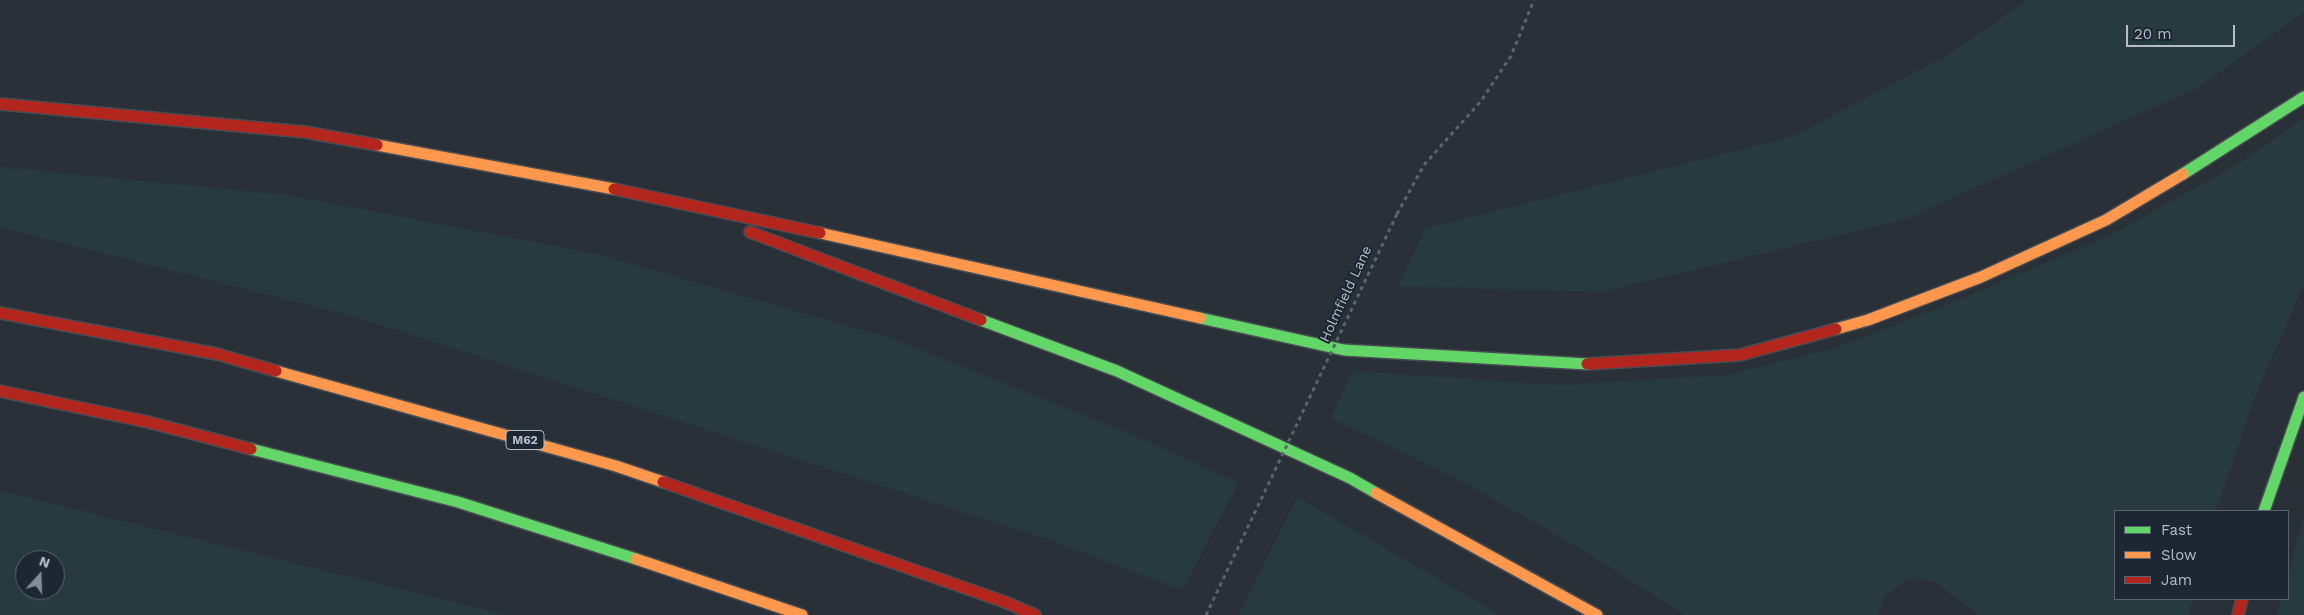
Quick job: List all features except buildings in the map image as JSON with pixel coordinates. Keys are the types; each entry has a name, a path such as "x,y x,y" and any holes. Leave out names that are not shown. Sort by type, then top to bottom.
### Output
{"highway":[{"path":"0,104 305,132 657,197 1344,350 1586,365 1740,355 1868,320 1981,277 2106,220 2246,136 2304,97"},
{"path":"657,197 1116,371 1350,478 1597,615"},
{"name":"M62","path":"0,313 217,354 616,466 1005,602 1036,615"},
{"path":"0,391 148,422 458,502 587,542 802,615"},
{"path":"2264,510 2304,397"},
{"path":"2238,615 2242,600"}],"path":[{"name":"Holmfield Lane","path":"1206,615 1397,214 1424,165 1481,101 1511,56 1534,0"}],"green space":[{"path":"2028,0 2304,0 2304,12 2199,87 1906,219 1601,292 1398,286 1426,228 1794,136 1946,56"},
{"path":"2304,118 2304,284 2254,399 2216,510 2114,510 2114,600 2192,600 2189,615 1979,615 1934,581 1910,579 1885,595 1878,615 1685,615 1578,547 1458,479 1331,418 1353,371 1560,385 1726,375 1838,347 1949,304 2109,236 2240,163"},
{"path":"0,167 287,195 597,254 890,338 1135,436 1239,483 1182,590 1047,539 356,317 0,227"},
{"path":"0,491 506,615 0,615"},
{"path":"1297,497 1500,615 1239,615"},
{"path":"2304,516 2304,615 2277,615 2281,600 2289,600 2289,571"}],"traffic: fast":[{"path":"2183,174 2304,97"},
{"path":"1200,318 1344,350 1587,364"},
{"path":"981,320 1117,371 1350,478 1376,493"},
{"path":"2264,510 2304,397"},
{"path":"251,449 458,502 636,559"}],"traffic: slow":[{"path":"377,145 614,189"},
{"path":"1836,329 1868,320 1981,277 2106,220 2183,174"},
{"path":"820,233 1200,318"},
{"path":"276,371 616,466 663,482"},
{"path":"1376,493 1597,615"},
{"path":"636,559 802,615"}],"traffic: jam":[{"path":"0,104 305,132 377,145"},
{"path":"614,189 820,233"},
{"path":"750,232 981,320"},
{"path":"0,313 217,354 276,371"},
{"path":"1587,364 1740,355 1836,329"},
{"path":"0,391 148,422 251,449"},
{"path":"663,482 1005,602 1035,615"},
{"path":"2238,615 2242,600"}]}
